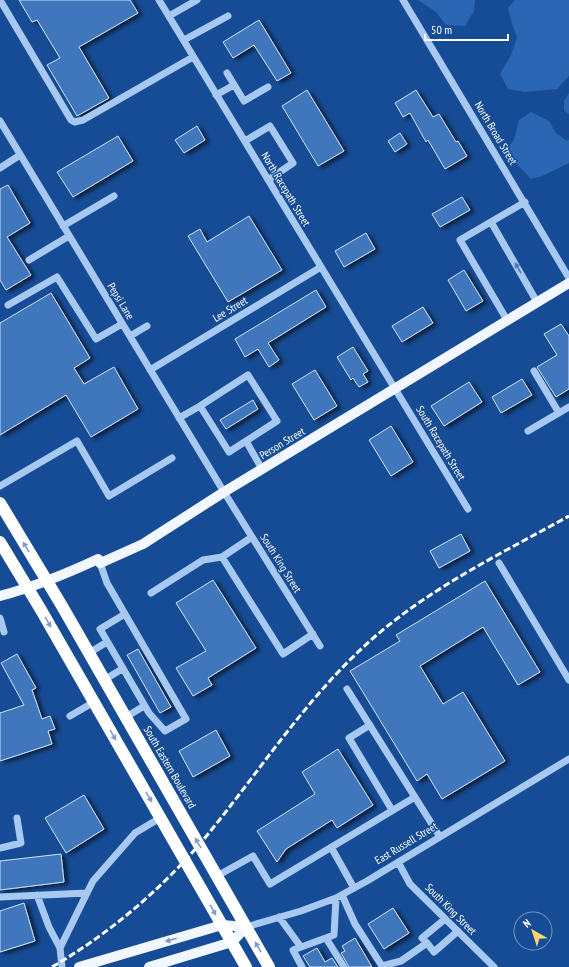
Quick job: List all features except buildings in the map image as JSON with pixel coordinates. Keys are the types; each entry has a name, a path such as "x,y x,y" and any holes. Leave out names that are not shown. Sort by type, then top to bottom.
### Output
{"highway":[{"name":"South Eastern Boulevard","path":"0,503 89,652 270,967"},
{"path":"0,542 94,702 246,967"}],"main road":[{"name":"Person Street","path":"0,596 28,588 65,574 98,559 100,563 142,544 224,492 569,283"},
{"name":"East Russell Street","path":"79,967 222,925 246,927"},
{"path":"149,967 232,942 246,927"}],"street":[{"path":"0,0 3,12 71,120 75,122 83,120 193,57"},
{"name":"North Racepath Street","path":"159,0 394,389"},
{"path":"169,16 197,0"},
{"name":"North Broad Street","path":"403,0 569,278"},
{"path":"184,40 228,16"},
{"path":"227,73 244,101 268,87"},
{"path":"216,95 234,85"},
{"name":"Pepsi Lane","path":"0,121 224,492"},
{"path":"245,141 270,126 293,164 268,180"},
{"path":"0,168 20,155"},
{"path":"63,226 114,196"},
{"path":"507,320 460,240 524,202"},
{"path":"491,222 537,302"},
{"path":"28,260 69,236"},
{"name":"Lee Street","path":"150,370 321,267"},
{"path":"8,305 57,277 96,339 122,324"},
{"path":"130,336 147,326"},
{"path":"534,371 559,413"},
{"path":"179,418 248,375 277,421 229,452 200,406"},
{"name":"South Racepath Street","path":"394,389 468,509"},
{"path":"528,431 569,408"},
{"path":"0,486 76,441 109,496 172,458"},
{"path":"246,441 262,469"},
{"name":"South King Street","path":"224,492 320,646"},
{"path":"151,593 203,560 222,557 252,537"},
{"path":"222,557 283,654 313,634"},
{"path":"499,562 569,680"},
{"path":"100,563 107,584 125,614 186,719 165,731 144,706 100,629 125,614"},
{"path":"0,618 4,632"},
{"path":"89,652 107,642"},
{"path":"104,680 122,668"},
{"path":"347,688 440,837"},
{"path":"70,716 94,702"},
{"path":"126,717 144,706"},
{"path":"370,725 349,738 392,810"},
{"name":"East Russell Street","path":"246,927 339,897 569,759"},
{"path":"217,876 253,856 270,884 415,797"},
{"path":"0,848 21,843 17,818"},
{"path":"60,948 93,881 135,833 160,818"},
{"path":"331,847 354,888"},
{"name":"South King Street","path":"398,862 410,884 494,967"},
{"path":"0,897 86,893"},
{"path":"38,895 49,927 60,948 62,967"},
{"path":"339,897 382,966 401,961 427,943"},
{"path":"302,967 293,950 334,935 339,897"},
{"path":"279,917 301,947"},
{"path":"445,918 422,938 434,952 458,931"},
{"path":"326,938 344,967"}],"shaded area":[{"path":"418,0 475,0 474,11 465,26 446,25 436,12"},
{"path":"515,0 569,0 569,76 557,89 525,92 508,89 500,74 511,55 517,38 508,8"},
{"path":"569,93 569,114 564,111 564,101"},
{"path":"531,112 549,121 556,133 567,141 569,139 569,163 542,176 531,179 508,155 507,149 514,140 519,120"}],"railway":[{"path":"52,967 112,927 149,896 183,863 219,821 314,699 334,676 380,633 405,613 458,578 569,516"}]}
